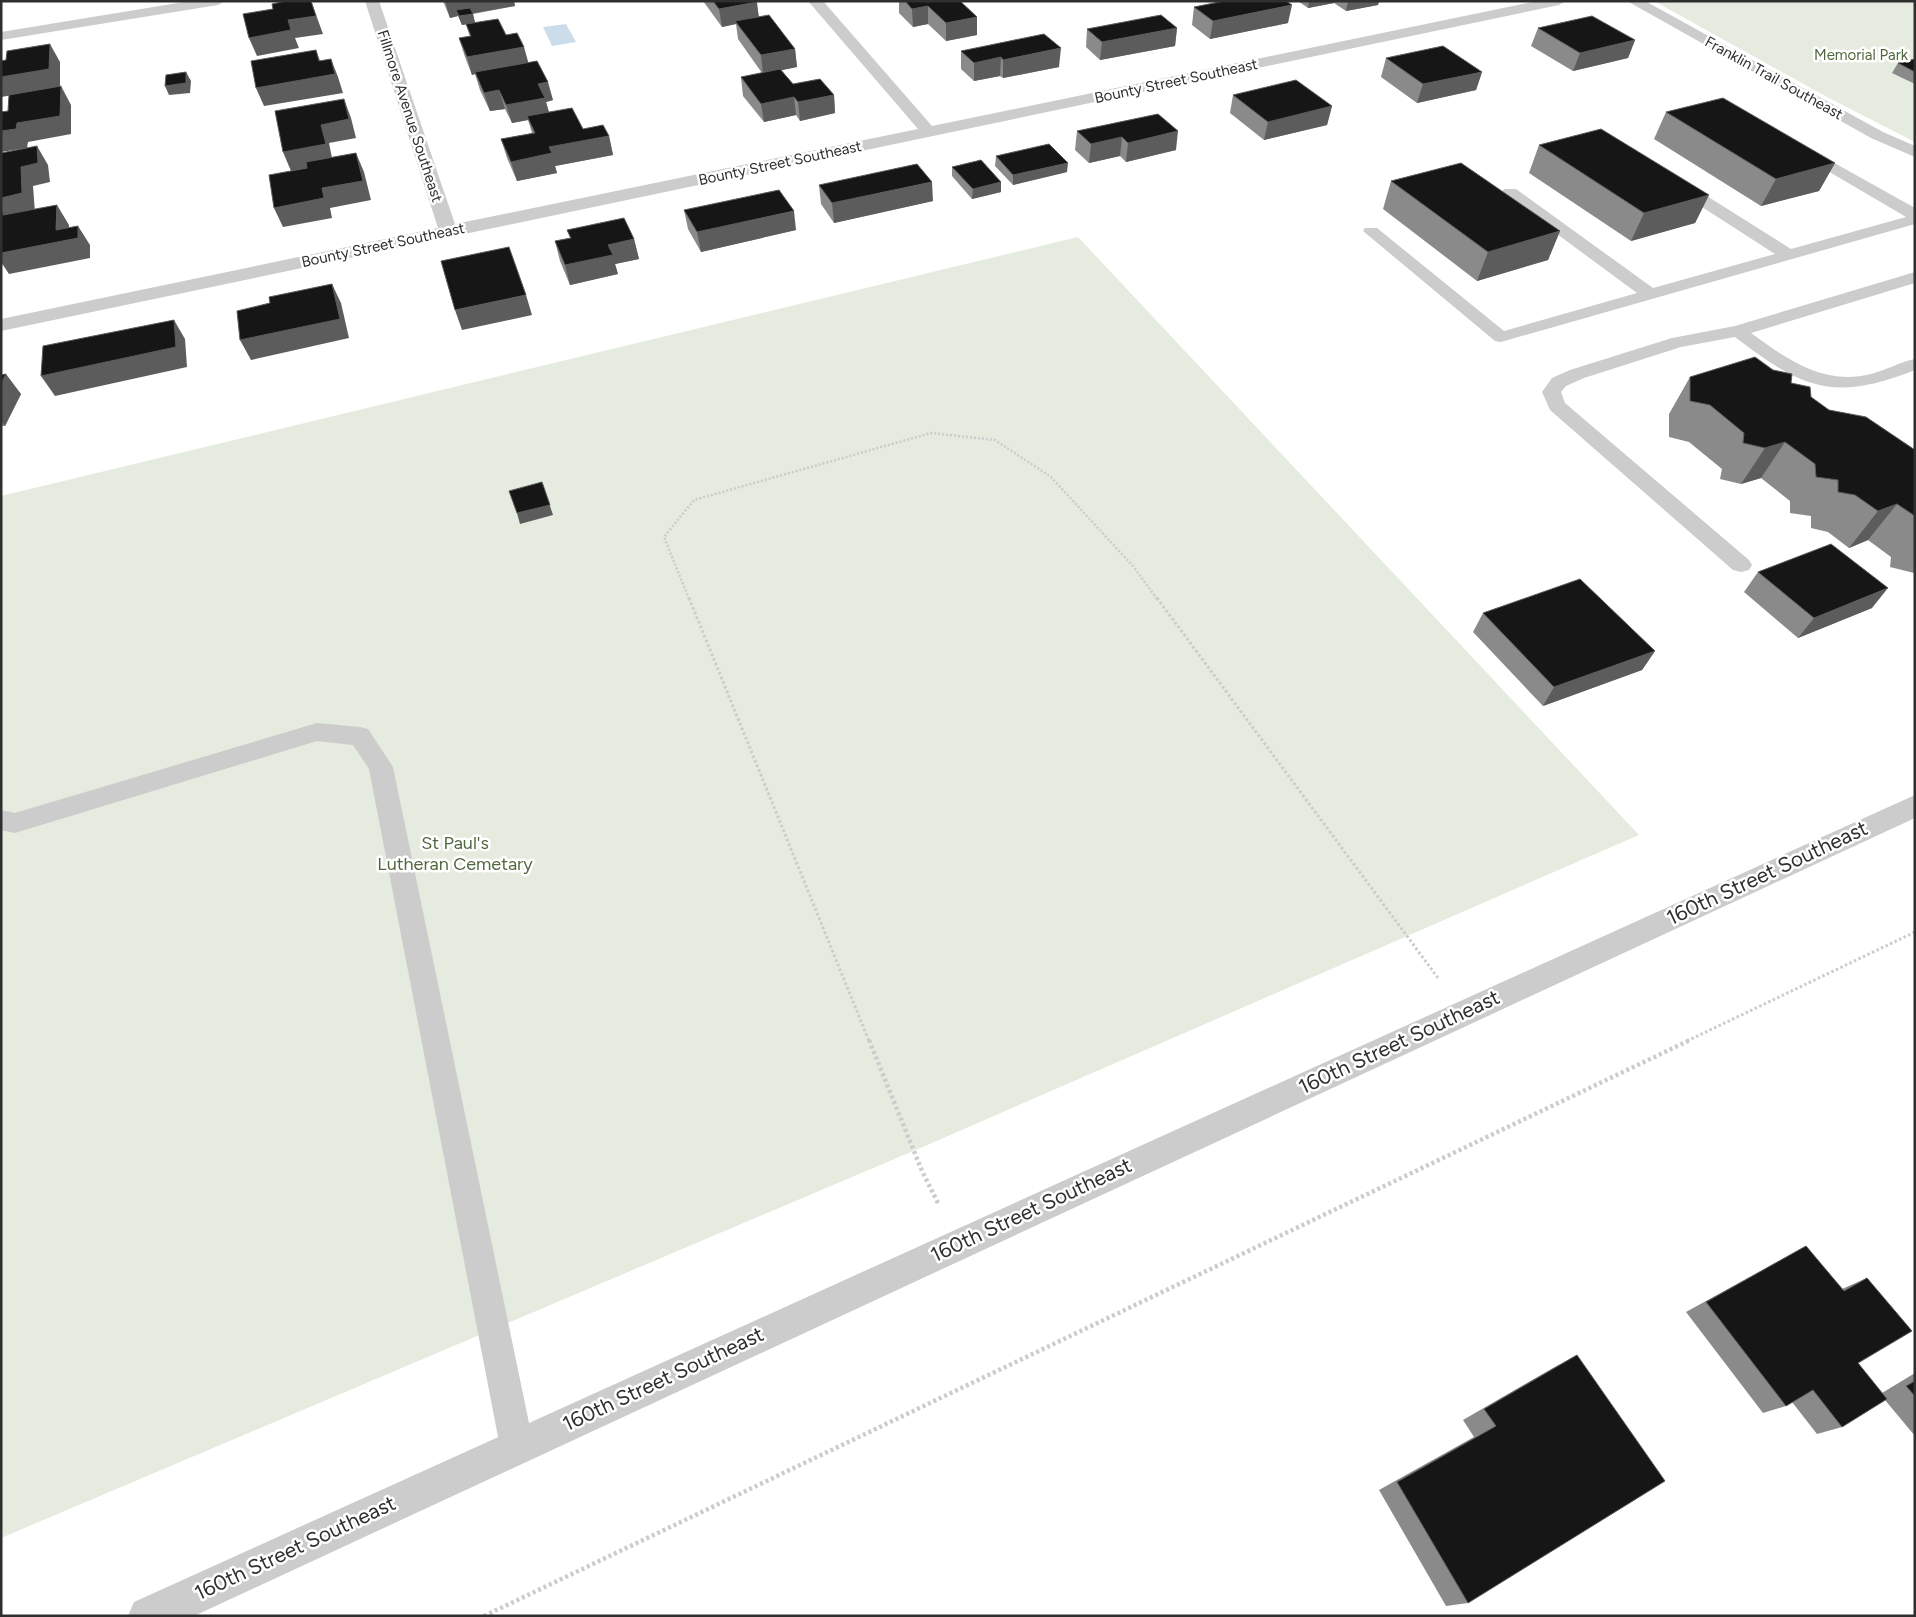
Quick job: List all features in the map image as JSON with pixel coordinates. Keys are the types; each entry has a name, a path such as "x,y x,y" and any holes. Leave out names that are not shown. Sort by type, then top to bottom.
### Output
{"street":[{"path":"1,36 218,1"},
{"name":"Fillmore Avenue Southeast","path":"372,1 448,231"},
{"path":"815,1 929,132"},
{"name":"Bounty Street Southeast","path":"1,325 1559,1"},
{"name":"Franklin Trail Southeast","path":"1634,1 1877,135 1915,152"},
{"name":"160th Street Southeast","path":"148,1616 1915,806"}],"lane":[{"path":"1790,144 1915,215"},
{"path":"1660,173 1789,255"},
{"path":"1510,192 1651,295"},
{"path":"1371,231 1501,337 1915,219"},
{"path":"1741,565 1557,406 1551,392 1560,382 1577,374 1678,342 1738,331 1915,277"},
{"path":"1738,331 1790,369 1820,381 1864,381 1915,364"},
{"path":"6,828 317,732 360,736 381,767 517,1447"}],"path":[{"path":"960,1243 922,1171 664,537 694,500 930,433 995,440 1051,477 1133,566 1463,1013"},
{"path":"484,1616 1915,932"}],"green space":[{"name":"Memorial Park","path":"1654,1 1915,1 1915,142 1827,97"},
{"name":"St Paul's Lutheran Cemetary","path":"1078,237 1639,835 925,1146 1,1538 1,496"}],"water":[{"path":"566,24 576,42 552,46 543,27"}],"building":[{"path":"286,1 311,1 316,16 288,20 291,30 249,38 243,14 273,9 272,4"},
{"path":"713,1 756,1 757,2 719,9"},
{"path":"905,1 960,1 977,17 946,23 928,6 912,9"},
{"path":"1224,1 1286,1 1292,5 1213,21 1194,7"},
{"path":"470,8 473,14 459,16 456,10"},
{"path":"769,15 795,49 761,55 735,21"},
{"path":"1161,15 1177,28 1102,42 1087,29"},
{"path":"1592,16 1635,40 1580,53 1538,28"},
{"path":"498,19 506,35 517,33 524,47 467,57 459,38 471,36 466,24"},
{"path":"1044,34 1061,48 1003,60 1001,57 974,63 961,51"},
{"path":"50,44 49,69 1,77 1,61 6,60 7,51"},
{"path":"1443,46 1482,72 1423,84 1386,58"},
{"path":"316,50 319,61 331,59 335,74 256,88 251,61"},
{"path":"1915,59 1915,72 1898,63"},
{"path":"537,61 548,82 538,84 545,98 506,105 499,90 484,93 475,72"},
{"path":"780,69 793,84 820,79 834,95 798,102 794,97 761,104 741,77"},
{"path":"186,72 186,83 165,86 166,75"},
{"path":"1296,80 1332,106 1268,122 1233,95"},
{"path":"61,86 60,116 17,123 16,129 1,131 1,112 8,111 9,95"},
{"path":"1723,98 1835,163 1776,179 1666,112"},
{"path":"344,99 349,119 321,125 326,144 283,152 275,111"},
{"path":"572,108 583,129 603,125 609,136 549,147 552,153 511,162 501,139 535,133 527,116"},
{"path":"1158,114 1178,131 1128,143 1122,137 1091,144 1077,131"},
{"path":"1601,129 1709,195 1644,213 1539,145"},
{"path":"1049,144 1068,163 1013,175 996,156"},
{"path":"37,146 38,163 21,167 22,193 1,198 1,153"},
{"path":"356,153 363,181 322,188 324,198 274,208 269,175 307,168 306,162"},
{"path":"981,160 1001,182 973,189 952,167"},
{"path":"1461,163 1560,231 1488,252 1391,181"},
{"path":"917,164 932,182 832,203 819,185"},
{"path":"779,190 794,211 697,232 684,210"},
{"path":"57,205 56,230 78,226 78,238 1,253 1,212 3,211 3,215"},
{"path":"624,218 634,239 608,245 613,255 565,265 555,241 571,238 567,230"},
{"path":"509,247 526,295 455,310 441,261"},
{"path":"332,284 340,319 240,340 237,311 270,303 269,297"},
{"path":"174,320 176,347 41,376 43,346"},
{"path":"1755,357 1773,370 1792,374 1791,383 1810,387 1811,397 1829,410 1866,417 1915,450 1915,516 1897,504 1878,511 1855,495 1838,492 1838,480 1816,477 1815,464 1785,442 1765,448 1743,443 1744,433 1710,405 1690,401 1690,377"},
{"path":"6,374 1,384 1,375"},
{"path":"542,482 550,505 517,513 509,491"},
{"path":"1831,544 1888,588 1814,618 1758,572"},
{"path":"1580,579 1655,651 1554,687 1483,613"},
{"path":"1806,1246 1844,1291 1867,1278 1912,1331 1858,1363 1887,1399 1842,1427 1813,1390 1786,1406 1706,1302"},
{"path":"1577,1355 1665,1481 1468,1603 1397,1482 1496,1426 1484,1409"},
{"path":"1915,1381 1915,1396 1906,1386"}]}
